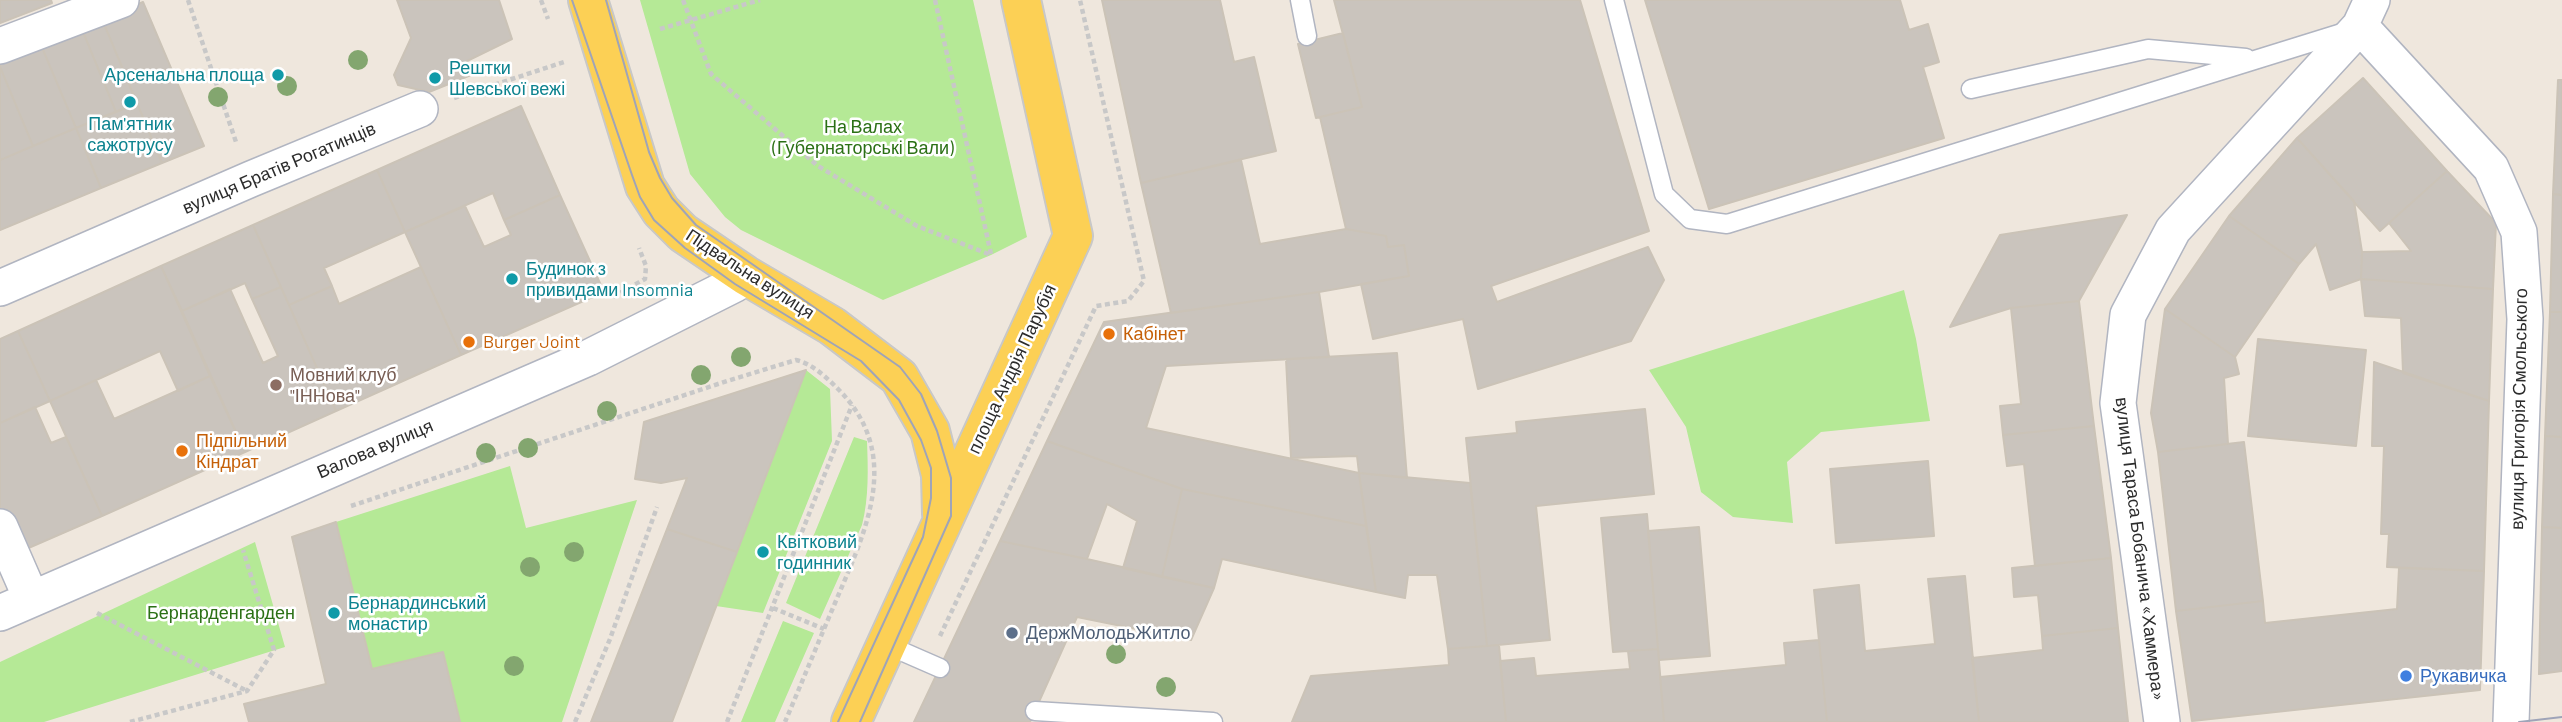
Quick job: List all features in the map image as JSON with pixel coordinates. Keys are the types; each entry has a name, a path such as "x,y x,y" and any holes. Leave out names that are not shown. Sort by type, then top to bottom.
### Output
{"main road":[{"name":"Підвальна вулиця","path":"588,0 645,186 660,211 683,233 745,275 832,326 899,377 930,431 941,475 942,520"},
{"name":"площа Андрія Парубія","path":"851,722 1073,236 1021,0"}],"street":[{"path":"0,46 121,0"},
{"name":"вулиця Тараса Бобанича «Хаммера»","path":"2162,722 2118,403 2128,315 2173,230 2366,13"},
{"name":"вулиця Григорія Смольського","path":"2366,13 2491,168 2519,232 2525,319 2511,722"},
{"name":"вулиця Братів Рогатинців","path":"1,283 420,109"},
{"name":"Валова вулиця","path":"0,613 588,358 735,284 745,275"},
{"path":"0,527 31,598"}],"lane":[{"path":"1300,0 1307,36"},
{"path":"1614,0 1664,194 1689,219 1727,224 2256,59 2366,13"},
{"path":"1971,89 2148,49 2256,59"},
{"path":"885,644 933,666"},
{"path":"1035,711 1213,722"}],"path":[{"path":"188,0 233,135 251,179"},
{"path":"683,0 711,74 818,166 917,226 991,255 935,0"},
{"path":"660,29 760,0"},
{"path":"933,666 1096,306 1128,301 1144,281 1080,0"},
{"path":"420,109 564,62"},
{"path":"342,509 727,381 796,360 807,363 853,404 872,442 875,480 866,529 785,722"},
{"path":"727,722 853,404"},
{"path":"575,722 610,639 657,507"},
{"path":"130,722 247,691 274,650 242,545"},
{"path":"774,608 824,629"},
{"path":"93,611 247,691"}],"green space":[{"name":"На Валах (Губернаторські Вали)","path":"640,0 973,0 1027,237 883,300 741,230 725,217 690,174"},
{"path":"1904,290 1916,339 1930,421 1821,432 1787,462 1793,523 1733,517 1701,492 1686,427 1649,370"},
{"path":"806,370 830,389 832,441 763,613 716,606"},
{"path":"854,437 867,441 866,504 862,525 820,619 786,603"},
{"path":"510,466 526,528 637,500 562,722 460,722 443,652 372,669 336,522"},
{"name":"Бернарденгарден","path":"255,542 285,647 44,722 0,722 0,662"},
{"path":"783,621 814,633 775,722 741,722"}],"building":[{"path":"0,0 51,0 52,3 0,23"},
{"path":"397,0 499,0 512,39 467,61 471,75 429,92 398,85 394,75 411,38"},
{"path":"1102,0 1220,0 1234,62 1254,57 1276,151 1141,183"},
{"path":"1334,0 1580,0 1649,231 1491,286 1497,302 1648,247 1664,280 1631,341 1478,389 1463,319 1373,339 1361,284 1409,276 1404,245 1388,247 1386,236 1346,229 1320,117 1362,107"},
{"path":"1645,0 1900,0 1909,30 1928,24 1939,62 1923,67 1944,138 1709,209"},
{"path":"143,2 204,146 162,163 102,19"},
{"path":"102,19 137,103 116,112 81,27"},
{"path":"81,27 116,112 76,128 41,45"},
{"path":"1343,33 1362,107 1316,118 1298,44"},
{"path":"41,45 76,128 33,146 0,67 0,61"},
{"path":"0,67 33,146 0,160"},
{"path":"2363,78 2447,171 2380,231 2297,138"},
{"path":"2558,80 2562,80 2562,195 2553,194"},
{"path":"137,103 162,163 101,188 76,128"},
{"path":"521,106 560,195 504,220 493,193 405,232 377,170"},
{"path":"76,128 101,188 0,230 0,160"},
{"path":"2297,138 2354,201 2362,252 2361,279 2330,290 2316,244 2299,264 2229,216"},
{"path":"1241,160 1260,244 1346,229 1386,236 1388,247 1404,245 1409,276 1171,313 1141,183"},
{"path":"377,170 405,232 324,268 332,286 289,305 253,225"},
{"path":"2447,171 2496,223 2493,289 2361,279 2362,252 2411,251 2389,223"},
{"path":"2553,194 2562,195 2562,312 2550,312"},
{"name":"Будинок з привидами Insomnia","path":"560,195 604,292 461,355 405,232 465,206 484,247 511,235 504,220"},
{"path":"2127,215 2079,301 2011,308 1950,327 2000,235"},
{"path":"2229,216 2299,264 2235,357 2165,309"},
{"path":"253,225 281,287 252,299 245,283 182,311 161,266"},
{"path":"161,266 210,376 178,391 160,351 50,401 18,331"},
{"path":"421,267 461,355 336,411 289,305 332,286 339,304"},
{"path":"2361,279 2493,289 2489,401 2403,373 2401,318 2365,316"},
{"path":"281,287 336,411 245,452 182,311 230,289 263,363 278,356 252,299"},
{"path":"1319,292 1329,357 1166,366 1146,428 1359,473 1366,526 1182,489 1047,441 1104,322"},
{"path":"2079,301 2094,426 2003,435 2000,406 2021,404 2011,308"},
{"path":"2165,309 2235,357 2239,374 2224,378 2228,444 2158,452 2151,413"},
{"path":"2550,312 2562,312 2562,437 2545,436"},
{"path":"18,331 50,401 0,423 0,339"},
{"path":"2258,339 2366,350 2356,446 2248,436"},
{"path":"1397,353 1407,478 1359,473 1357,456 1291,458 1286,359"},
{"path":"2374,362 2489,401 2484,571 2387,567 2389,534 2381,534 2384,446 2372,446"},
{"path":"806,370 737,552 667,529 687,478 661,483 635,479 644,422"},
{"path":"210,376 245,452 102,516 50,401 96,380 114,419"},
{"path":"35,407 51,443 66,437 102,516 17,553 0,514 0,423"},
{"path":"1645,409 1654,494 1536,506 1550,640 1487,646 1466,438 1517,433 1516,422"},
{"path":"2094,426 2111,558 2035,566 2024,464 2007,466 2003,435"},
{"path":"2545,436 2562,437 2562,528 2542,527"},
{"path":"1047,441 1182,489 1162,577 1123,568 1137,521 1107,504 1087,559 1000,541"},
{"path":"2244,442 2263,601 2176,611 2158,452"},
{"path":"1928,461 1934,536 1836,543 1830,469"},
{"path":"1359,473 1470,483 1487,646 1448,649 1437,575 1408,575 1405,598 1376,592"},
{"path":"1182,489 1366,526 1376,592 1222,559 1214,588 1162,577"},
{"path":"1647,514 1658,649 1613,652 1601,518"},
{"name":"Бернардинський монастир","path":"336,522 372,669 443,652 460,722 249,722 244,704 326,684 292,537"},
{"path":"1699,527 1710,656 1659,660 1648,531"},
{"path":"2542,527 2562,528 2562,671 2539,674"},
{"path":"667,529 737,552 672,722 591,722"},
{"path":"1000,541 1214,588 1191,640 1077,617 1030,722 914,722"},
{"path":"2111,558 2118,628 2042,636 2038,595 2014,597 2012,568"},
{"path":"2399,568 2484,571 2480,690 2192,721 2176,611 2263,601 2265,623 2397,609"},
{"path":"1965,576 1979,722 1827,722 1814,590 1859,585 1865,651 1935,644 1928,579"},
{"path":"2118,628 2128,722 1979,722 1972,658 2043,650 2042,636"},
{"path":"1819,640 1827,722 1664,722 1660,677 1786,665 1784,643"},
{"path":"1499,645 1506,722 1292,722 1311,676 1449,665 1448,649"},
{"path":"1658,649 1664,722 1506,722 1500,661 1534,658 1536,676 1630,669 1628,651"}],"tram line":[{"path":"572,0 640,197 654,220 685,248 735,284 861,361 899,400 921,440 931,468 931,498 923,537 838,722"},
{"path":"606,0 649,152 672,198 696,225 900,367 921,394 937,431 951,478 951,516 860,722"},
{"path":"2519,722 2562,717"}],"place":[{"name":"Арсенальна площа","path":"278,75"},
{"name":"Рештки Шевської вежі","path":"435,78"},
{"name":"Пам'ятник сажотрусу","path":"130,102"},
{"name":"Будинок з привидами Insomnia","path":"512,279"},
{"name":"Кабінет","path":"1109,334"},
{"name":"Burger Joint","path":"469,342"},
{"name":"Мовний клуб \"ІННова\"","path":"276,385"},
{"name":"Підпільний Кіндрат","path":"182,451"},
{"name":"Квітковий годинник","path":"763,552"},
{"name":"Бернардинський монастир","path":"334,613"},
{"name":"ДержМолодьЖитло","path":"1012,633"},
{"name":"Рукавичка","path":"2406,676"}]}
